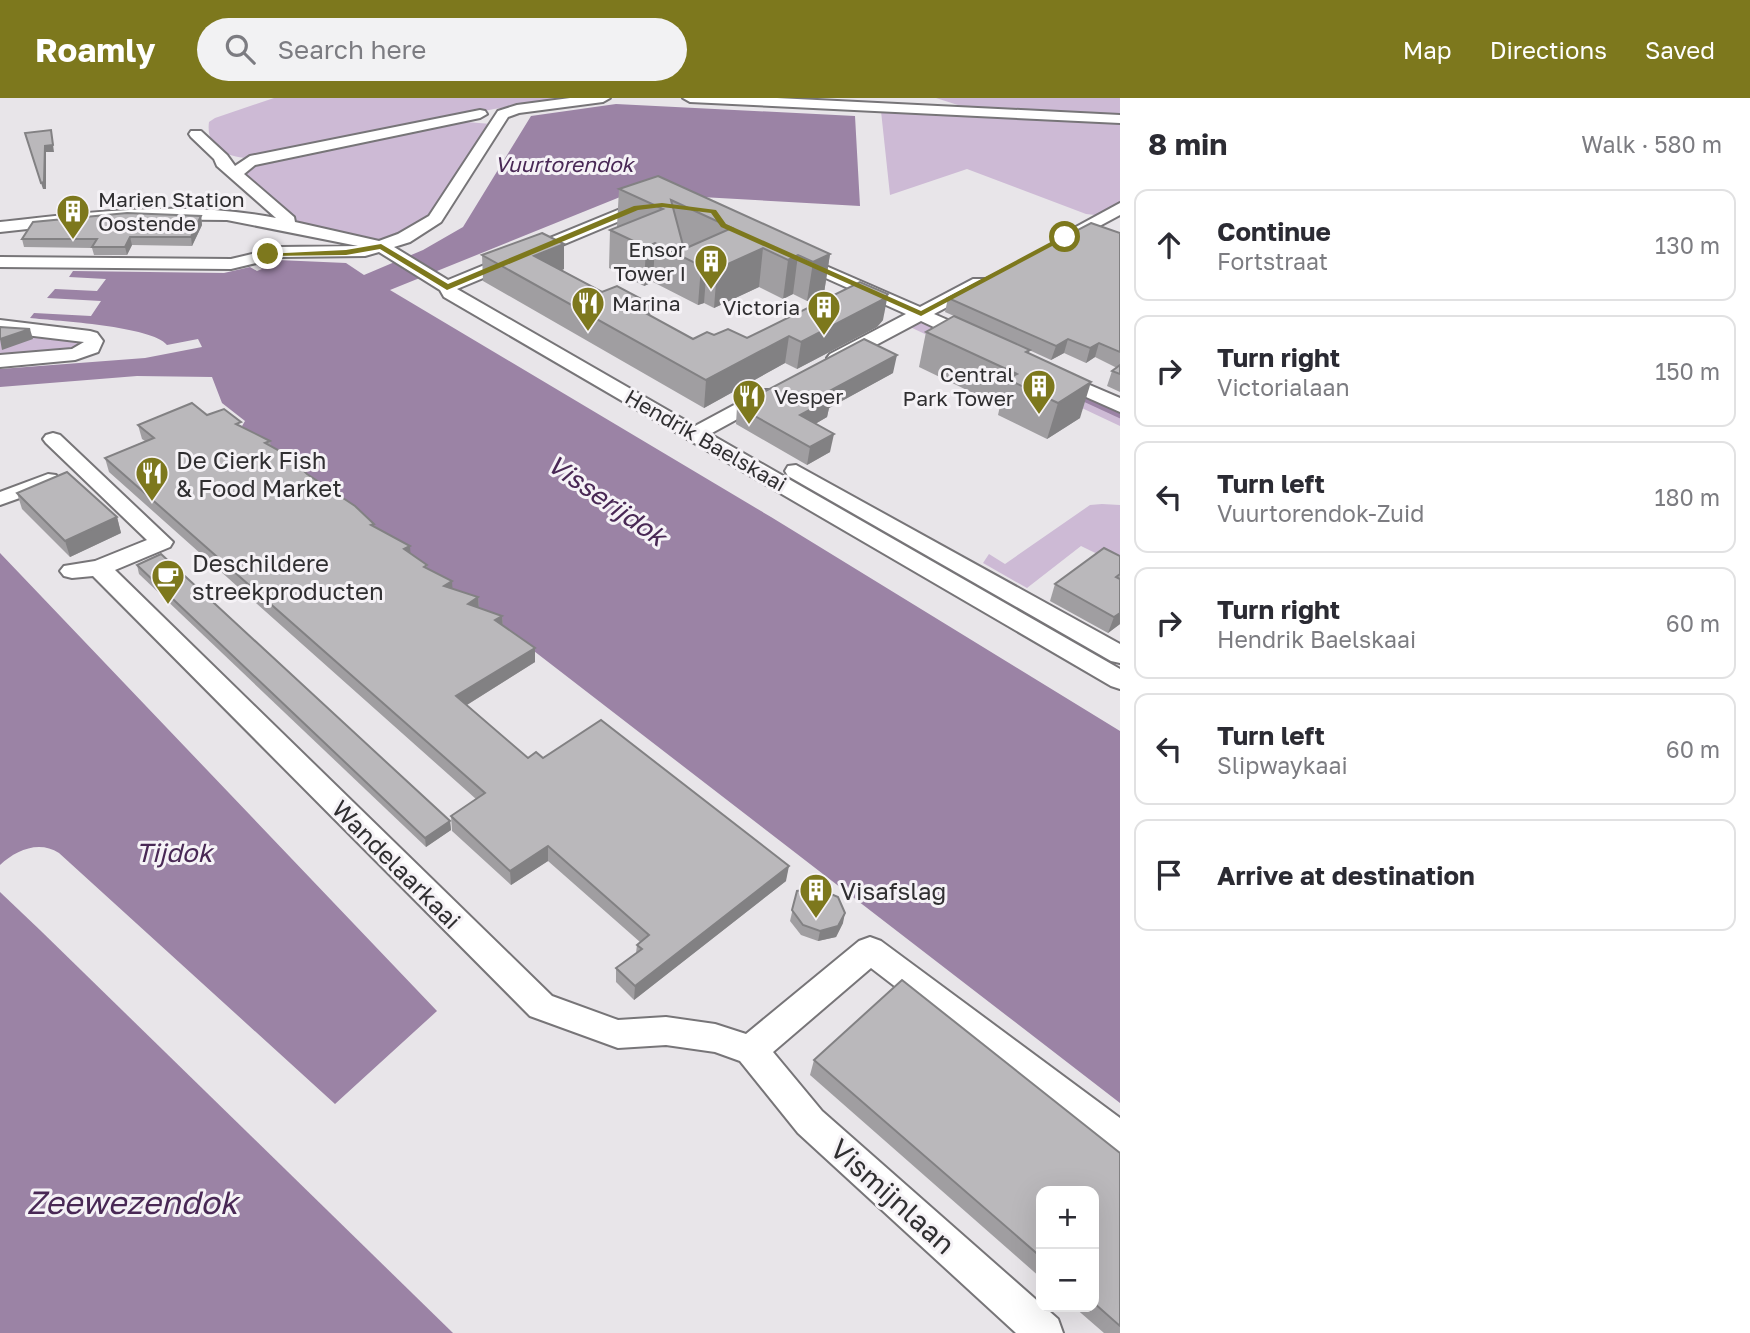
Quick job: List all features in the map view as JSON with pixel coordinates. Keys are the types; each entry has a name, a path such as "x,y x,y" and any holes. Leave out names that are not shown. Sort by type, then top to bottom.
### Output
{"street":[{"path":"0,262 213,264 268,254 346,253 381,246 404,238 435,219 503,114 517,109 603,98"},
{"path":"690,98 1120,118"},
{"path":"196,134 222,158 250,161 480,114"},
{"path":"222,158 222,163 234,175 288,220 285,225"},
{"path":"234,175 250,161"},
{"path":"454,285 636,208 662,205"},
{"path":"1041,250 1120,208"},
{"name":"Hendrik Baelskaai","path":"0,228 61,219 150,213 227,215 381,246 426,274 454,285 450,293 1120,655"},
{"path":"785,253 996,348"},
{"path":"823,366 993,276"},
{"path":"0,326 90,337 94,341 91,348 75,354 0,361"},
{"path":"1046,372 1120,406"},
{"path":"704,429 786,385"},
{"name":"Hendrik Baelskaai","path":"704,429 1120,680"},
{"path":"53,439 162,542 99,568 72,571"},
{"path":"1,499 82,466"},
{"name":"Wandelaarkaai","path":"99,568 541,1006 618,1034 666,1031 715,1038 751,1050"},
{"path":"751,1050 870,950 1120,1139"},
{"name":"Vismijnlaan","path":"751,1050 810,1122 1044,1333"}],"shaded area":[{"path":"274,98 574,98 494,109 255,158 229,155 211,140 209,122 215,118"},
{"path":"936,98 1120,98 1120,114 961,106"},
{"path":"881,111 1120,122 1120,202 1095,215 1086,214 967,169 890,195"},
{"path":"455,121 491,124 429,219 397,237 375,242 295,223 239,175 252,163"},
{"path":"923,317 1120,408 1120,426 908,326"},
{"path":"0,329 90,341 62,354 0,358"},
{"path":"1090,505 1120,505 1120,565 1081,546 1027,588 983,563 989,554 1005,564"}],"water":[{"path":"616,104 855,116 860,206 630,193 390,290 771,517 1120,731 1120,1103 242,426 245,421 222,403 212,377 137,376 0,387 0,369 145,358 202,347 198,339 167,345 143,333 124,329 30,318 34,313 91,316 101,301 47,298 55,289 97,291 106,279 69,277 73,271 224,273 250,267 257,271 262,269 250,260 270,255 278,260 346,263 364,275 423,250 463,227 531,116"},
{"name":"Tijdok","path":"0,553 437,1011 335,1104 59,853 44,847 28,848 0,865"},
{"name":"Zeewezendok","path":"0,892 41,931 453,1333 0,1333"}],"building":[{"path":"51,130 53,145 45,146 44,182 41,183 25,133"},
{"path":"658,176 830,254 813,262 798,255 788,260 763,248 717,269 707,264 701,266 655,243 646,247 610,230 663,209 619,189","holes":["671,200 732,228 684,249"]},
{"path":"127,213 201,216 191,237 130,237 125,247 92,247 97,239 22,239 33,222"},
{"path":"1091,223 1120,233 1120,352 1099,343 1090,348 1068,339 1056,346 948,298"},
{"path":"542,233 564,244 534,256 602,292 617,286 651,304 638,309 693,339 707,332 714,335 728,329 747,338 860,282 888,294 882,300 801,342 789,336 706,380 482,255"},
{"path":"954,316 1030,350 1026,352 1091,382 1058,403 1007,379 1017,374 926,332"},
{"path":"0,327 30,329 0,339"},
{"path":"864,339 897,355 822,395 830,399 800,415 834,434 810,447 737,406"},
{"path":"1120,365 1120,374 1112,371"},
{"path":"192,403 207,415 224,409 241,422 236,424 270,441 265,443 287,455 307,474 355,506 374,524 371,525 410,546 404,549 427,565 424,567 452,581 444,586 478,597 468,604 502,616 495,620 535,648 456,696 528,758 536,752 543,758 601,720 789,866 635,986 616,968 642,949 637,945 649,935 548,846 510,871 451,816 485,793 105,458 154,438 138,425"},
{"path":"67,472 117,517 65,541 17,493"},
{"path":"1104,548 1120,556 1120,574 1116,577 1120,579 1120,613 1114,617 1055,584"},
{"path":"161,554 450,821 425,838 137,565"},
{"name":"Visafslag","path":"817,888 838,897 845,913 838,926 820,931 803,925 792,910 797,891"},
{"path":"902,980 1120,1153 1120,1326 1099,1307 1099,1186 1036,1186 1036,1253 814,1060"}],"waterway":[{"path":"1081,398 1120,416"}],"place":[{"name":"Marien Station Oostende","path":"73,241"},
{"name":"Ensor Tower I","path":"711,291"},
{"name":"Marina","path":"588,333"},
{"name":"Victoria","path":"824,337"},
{"name":"Central Park Tower","path":"1039,416"},
{"name":"Vesper","path":"749,426"},
{"name":"De Cierk Fish & Food Market","path":"152,503"},
{"name":"Deschildere streekproducten","path":"168,606"},
{"name":"Visafslag","path":"816,920"}],"route":[{"path":"268,254 346,253 381,246 447,287 636,208 662,205 713,211 724,225 921,314 1065,237"}],"water label":[{"name":"Vuurtorendok","path":"564,164"},
{"name":"Visserijdok","path":"607,500"}]}
